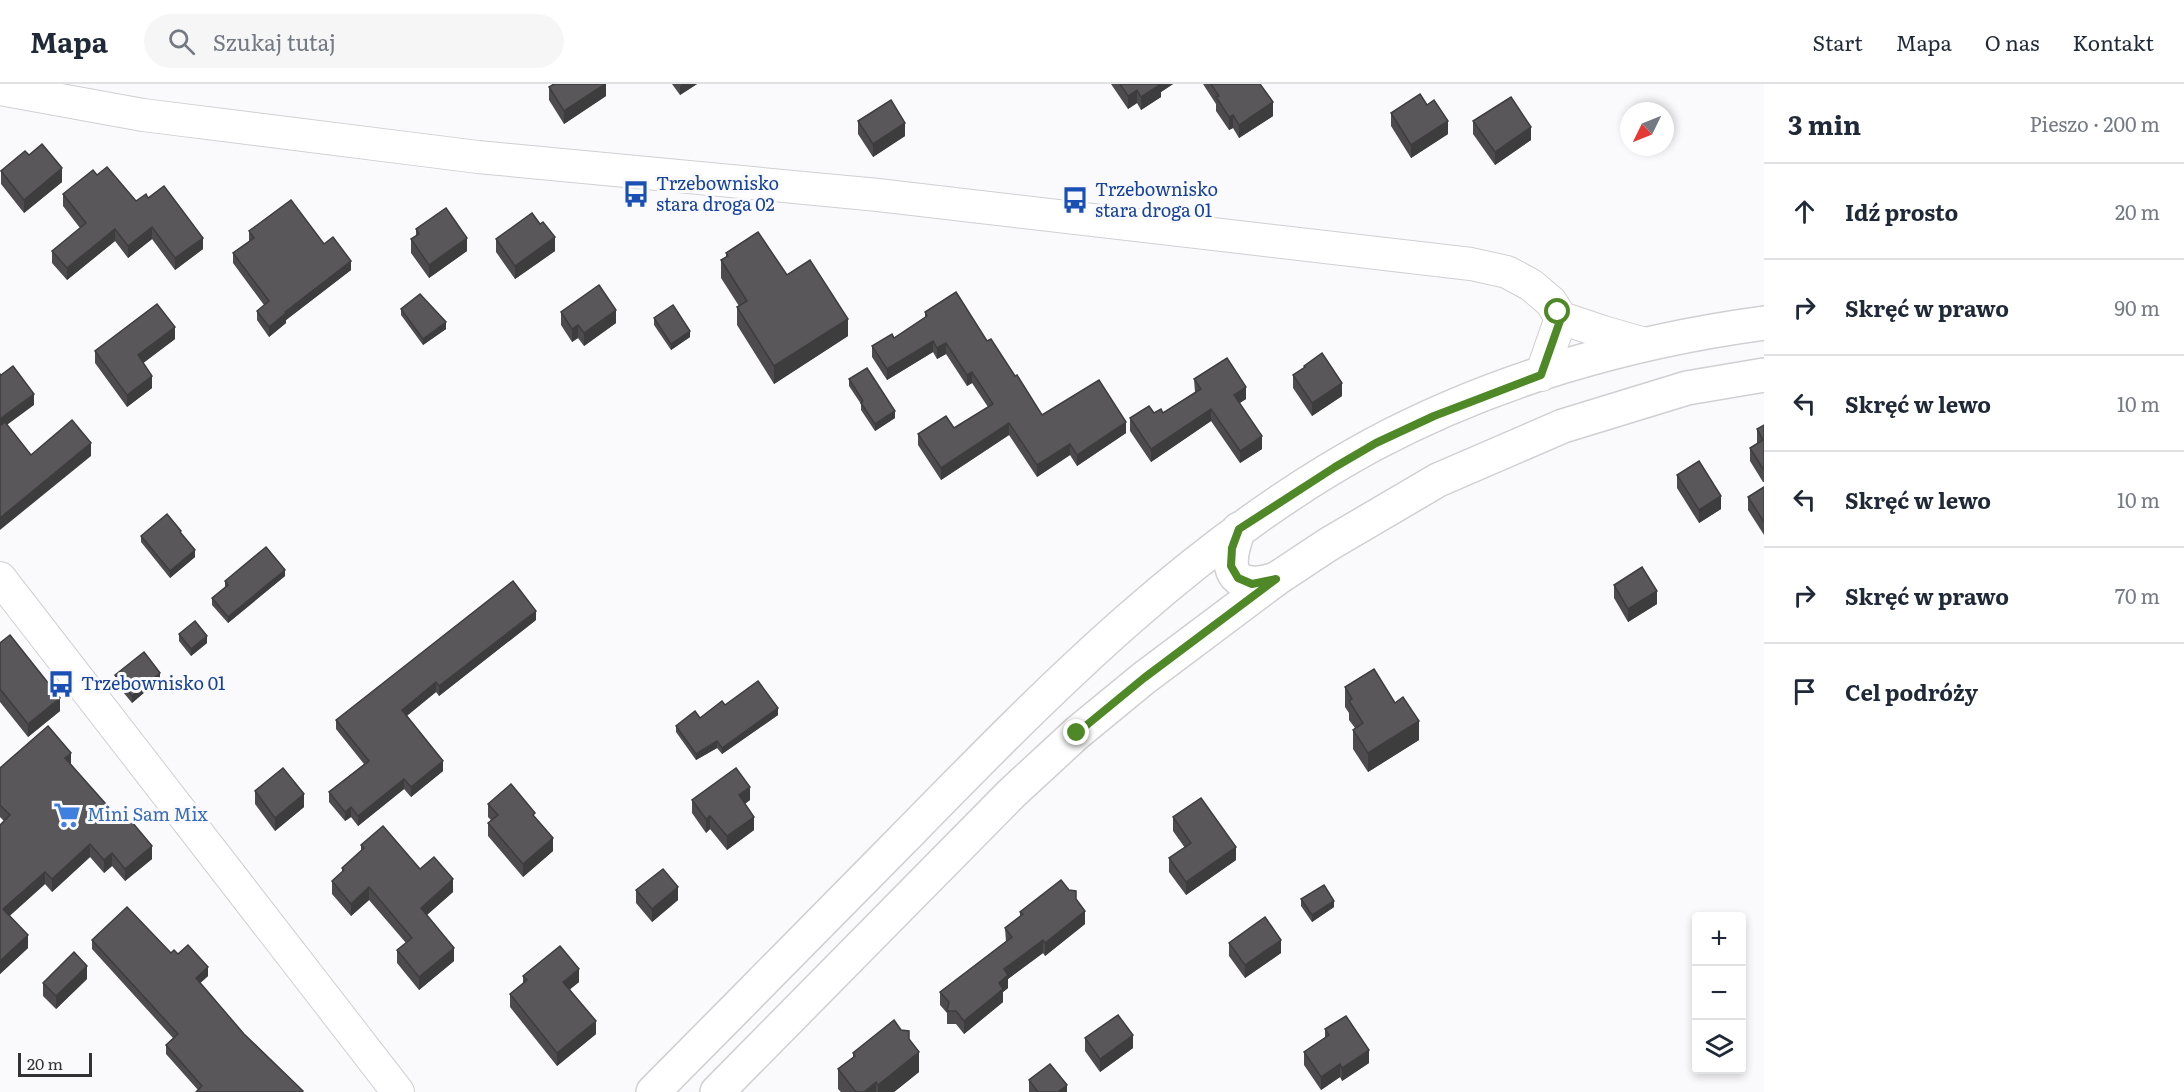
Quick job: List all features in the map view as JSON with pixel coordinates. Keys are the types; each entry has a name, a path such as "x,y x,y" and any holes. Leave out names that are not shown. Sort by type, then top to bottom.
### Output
{"main road":[{"path":"653,1092 1011,728 1173,581 1239,529 1376,443 1434,416 1541,375 1645,344 1764,323"},
{"path":"717,1092 1028,778 1077,733 1144,678 1276,579 1329,544 1438,480 1563,426 1687,388 1764,375"},
{"path":"1239,529 1232,548 1231,566 1238,578 1252,584 1276,579"}],"street":[{"path":"0,89 143,115 467,156 878,195 1470,264 1508,272 1531,285 1551,302 1561,318 1645,344"},
{"path":"1541,375 1561,318"},
{"path":"0,578 398,1092"}],"building":[{"path":"554,84 605,84 564,111 549,87"},
{"path":"1120,84 1161,84 1141,97 1137,90 1128,96"},
{"path":"1211,84 1260,84 1273,102 1239,125 1233,115 1229,117 1216,97 1219,96"},
{"path":"1420,94 1427,105 1434,100 1448,121 1411,145 1391,113"},
{"path":"1511,97 1531,127 1495,152 1473,121"},
{"path":"891,100 905,123 873,144 858,121"},
{"path":"42,144 62,168 24,200 1,171 25,151 29,155"},
{"path":"107,167 136,201 146,194 148,198 164,186 203,238 175,258 152,227 128,246 115,229 67,268 52,251 86,223 63,194 93,170 97,175"},
{"path":"291,200 324,244 333,237 351,261 269,327 257,311 269,301 233,253 254,238 249,231"},
{"path":"446,208 467,238 429,265 411,239 419,234 416,229"},
{"path":"532,213 540,224 543,222 555,237 515,266 496,239"},
{"path":"758,232 787,275 810,260 848,319 774,366 737,307 747,301 721,260 728,256 726,253"},
{"path":"599,285 616,310 584,333 578,325 572,329 561,312"},
{"path":"956,292 987,341 991,339 1042,415 1099,380 1126,422 1077,455 1070,444 1037,465 1009,423 941,468 918,434 946,416 954,428 993,404 972,372 967,375 946,343 937,348 933,341 887,369 872,346 892,334 894,338 927,316 925,312"},
{"path":"420,294 446,322 423,339 401,309"},
{"path":"157,304 175,327 138,355 152,376 127,395 95,351"},
{"path":"673,305 690,331 671,344 654,318"},
{"path":"1322,353 1342,383 1312,403 1293,375"},
{"path":"1227,358 1246,387 1234,395 1262,436 1240,451 1211,409 1151,449 1130,418 1149,406 1154,413 1161,409 1163,413 1201,389 1194,379"},
{"path":"13,366 34,394 0,419 0,374"},
{"path":"867,368 895,411 875,424 849,379"},
{"path":"72,420 91,443 0,518 0,426 5,422 31,455"},
{"path":"1764,425 1763,469 1750,448 1763,440 1757,429"},
{"path":"1699,461 1721,496 1699,510 1677,475"},
{"path":"1764,487 1764,522 1748,497"},
{"path":"167,514 195,550 170,571 141,536"},
{"path":"266,547 285,570 228,617 212,598 228,585 225,581"},
{"path":"1642,567 1657,591 1628,609 1614,585"},
{"path":"513,581 536,611 439,686 436,682 402,710 443,761 411,787 404,779 358,816 351,807 345,812 329,792 369,761 336,720"},
{"path":"195,621 207,636 191,649 179,634"},
{"path":"10,635 60,698 28,724 0,689 0,643"},
{"path":"144,652 160,673 132,696 115,675"},
{"path":"1374,669 1395,703 1403,697 1419,721 1368,753 1353,730 1363,723 1349,701 1352,699 1345,687"},
{"path":"758,681 778,708 722,748 717,741 696,754 676,726 695,711 700,718 722,701 725,705"},
{"path":"48,726 71,753 65,758 121,821 127,816 152,846 125,869 112,853 104,860 90,844 52,879 45,872 3,909 28,935 0,961 0,825 10,815 0,805 0,768"},
{"path":"283,768 304,794 275,818 255,791"},
{"path":"736,768 750,787 739,795 754,817 727,836 710,816 706,819 692,800"},
{"path":"511,784 553,838 523,864 488,823 498,815 488,804"},
{"path":"1201,798 1236,847 1186,882 1169,858 1191,843 1173,817"},
{"path":"383,826 420,869 434,857 453,879 421,908 454,948 419,977 397,950 412,938 369,887 351,904 332,881 344,870 342,868 364,848 361,845"},
{"path":"663,869 678,887 652,909 636,890"},
{"path":"1061,880 1069,890 1076,891 1076,899 1085,911 1045,943 1043,940 1004,969 1008,975 999,983 1003,989 964,1021 956,1011 947,1011 949,1002 940,992 1012,937 1005,928 1023,914 1020,912"},
{"path":"1324,885 1334,901 1312,915 1301,899"},
{"path":"127,907 171,953 174,950 178,954 188,945 208,967 196,978 244,1034 302,1092 196,1092 202,1086 166,1045 178,1034 92,940"},
{"path":"1265,917 1281,940 1245,965 1229,943"},
{"path":"560,946 579,969 563,982 596,1021 557,1053 510,994 527,980 523,976"},
{"path":"74,952 87,966 56,996 43,983"},
{"path":"1118,1015 1133,1035 1100,1059 1085,1038"},
{"path":"1346,1016 1369,1050 1342,1068 1340,1064 1321,1077 1304,1052 1329,1035 1325,1029"},
{"path":"894,1020 901,1030 909,1031 909,1039 919,1052 878,1085 876,1082 864,1092 856,1092 838,1069 855,1056 853,1053"},
{"path":"1050,1064 1067,1085 1058,1092 1038,1092 1029,1080"}],"place":[{"name":"Trzebownisko stara droga 02","path":"636,194"},
{"name":"Trzebownisko stara droga 01","path":"1075,200"},
{"name":"Trzebownisko 01","path":"61,684"},
{"name":"Mini Sam Mix","path":"67,815"}],"route":[{"path":"1077,733 1144,678 1276,579 1252,584 1238,578 1231,566 1232,548 1239,529 1376,443 1434,416 1541,375 1556,337 1561,318 1558,312"}]}
